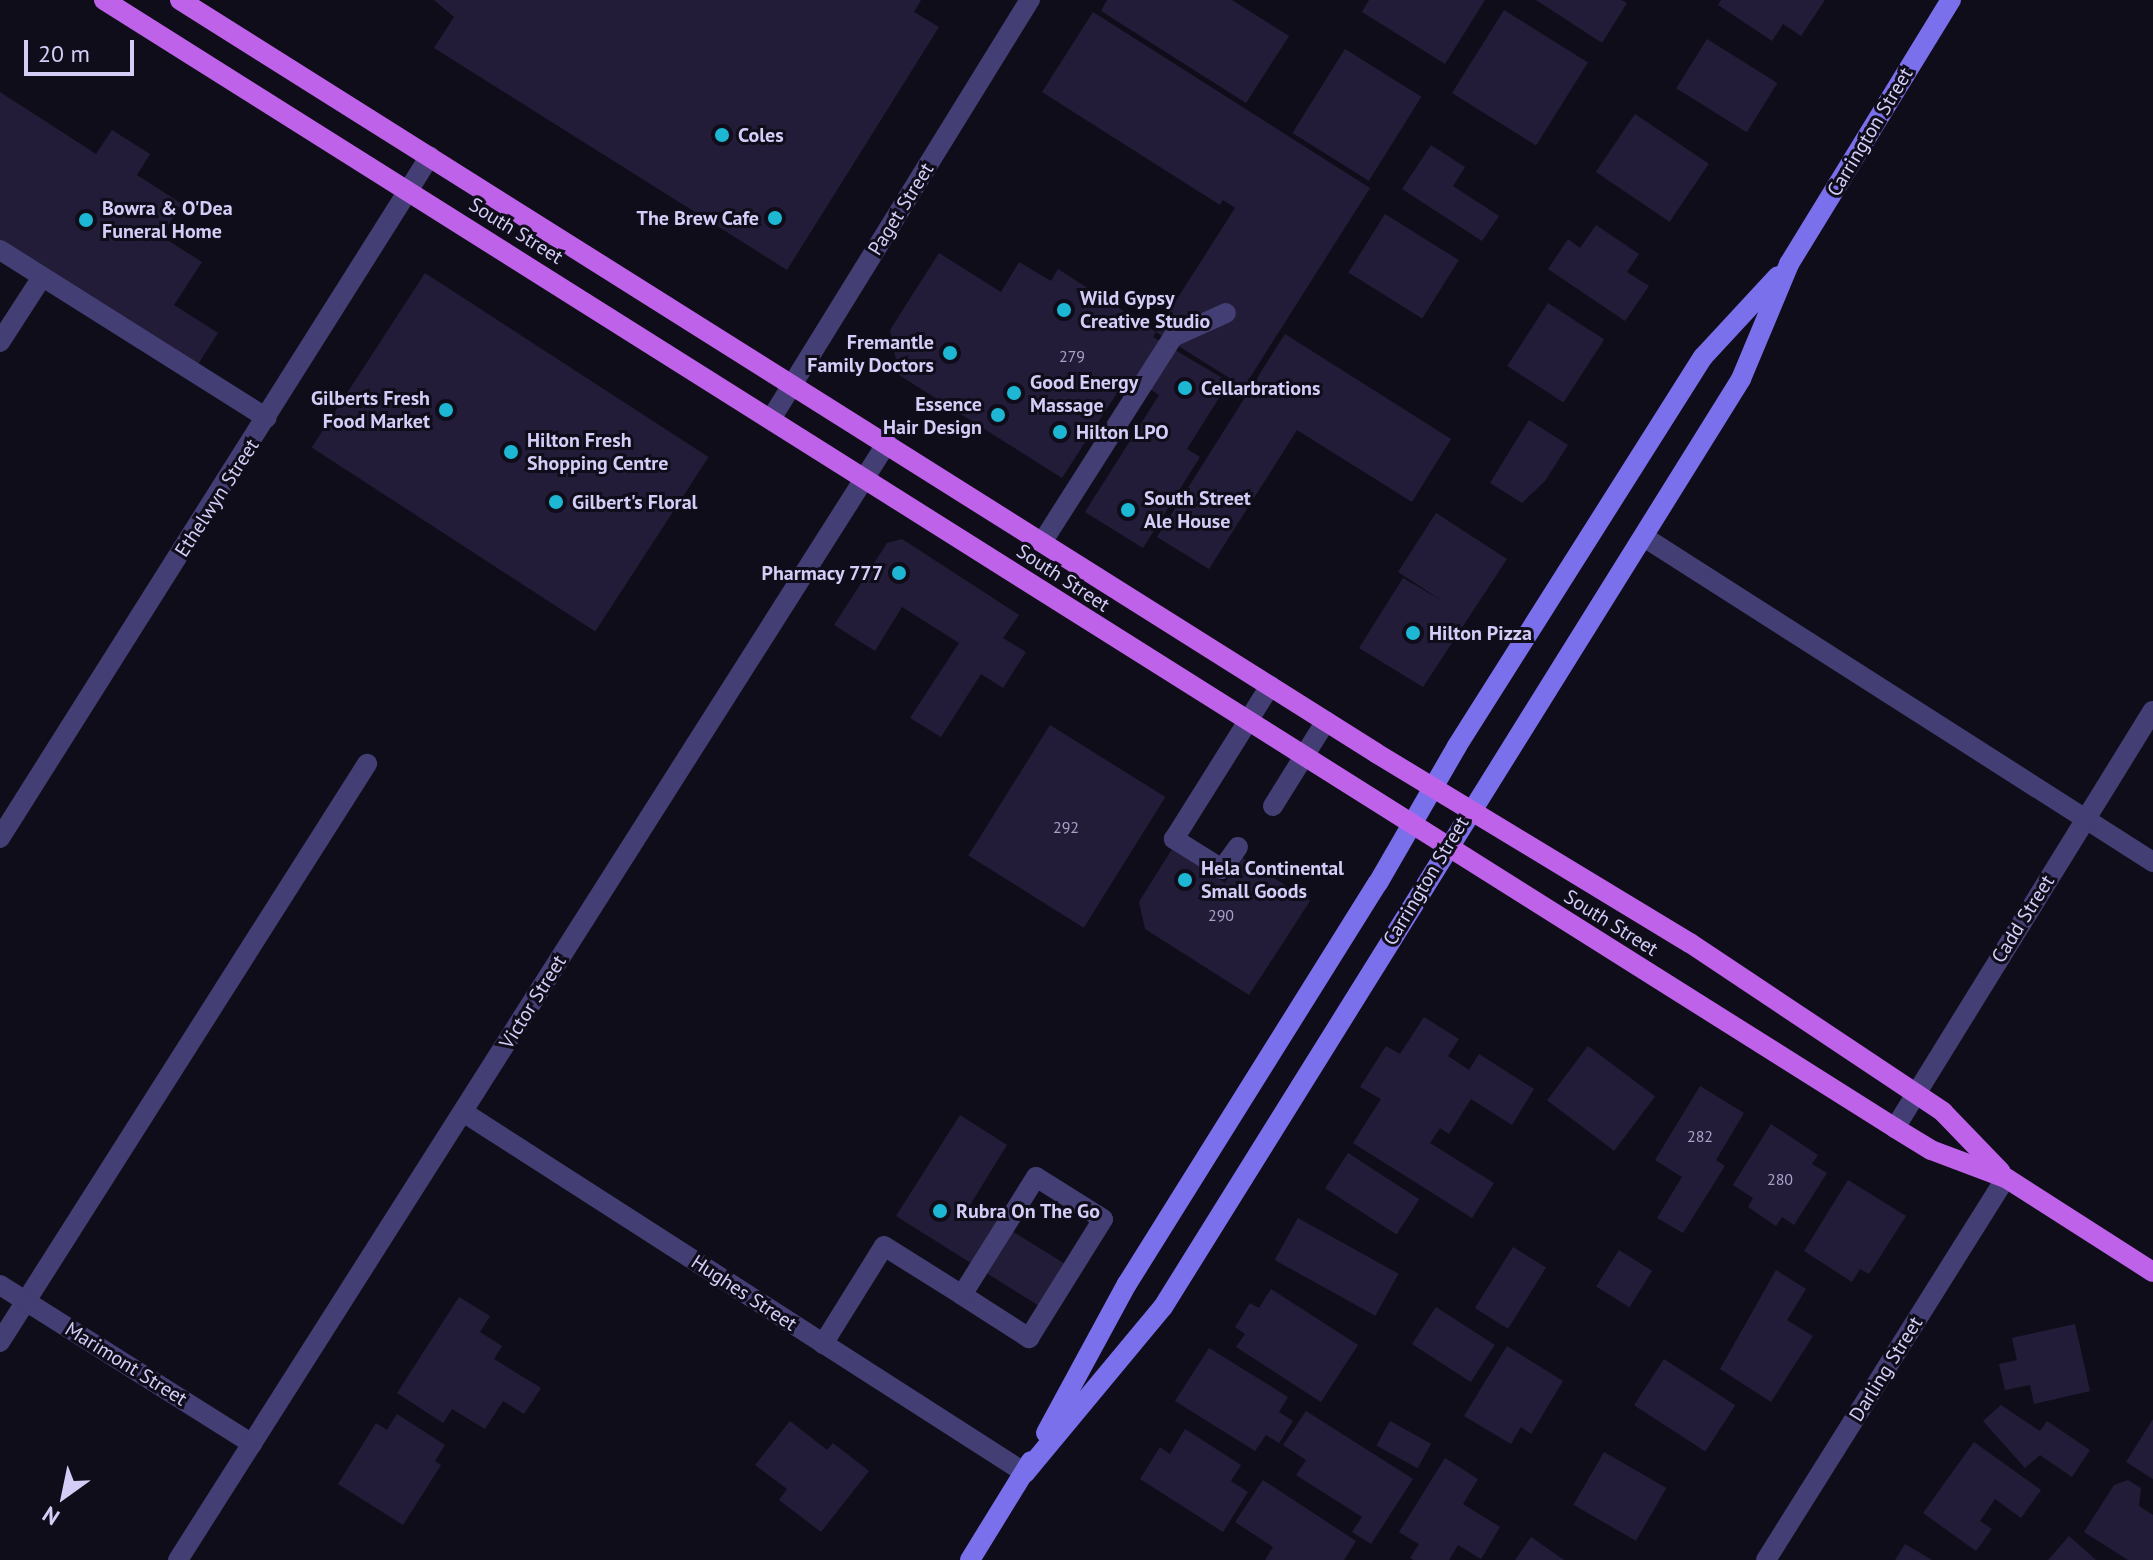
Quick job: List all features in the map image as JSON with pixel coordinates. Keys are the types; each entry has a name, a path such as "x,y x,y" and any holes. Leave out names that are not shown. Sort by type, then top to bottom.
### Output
{"main road":[{"name":"South Street","path":"104,0 128,7 408,191 1409,826 1895,1128 1931,1150 2006,1178 2153,1272"},
{"name":"South Street","path":"180,0 1326,721 1690,943 1943,1112 2006,1178"},
{"name":"Carrington Street","path":"1025,1473 1163,1307 1471,807 1741,379 1789,264 1951,0"},
{"name":"Carrington Street","path":"970,1560 1025,1473 1127,1284 1433,785 1703,357 1789,264"}],"street":[{"name":"Paget Street","path":"771,419 1030,0"},
{"name":"Ethelwyn Street","path":"0,838 430,156"},
{"path":"0,250 267,418"},
{"path":"0,342 42,277"},
{"path":"1043,541 1173,337 1226,313"},
{"name":"Victor Street","path":"178,1560 887,443"},
{"path":"1644,537 2153,862"},
{"path":"1238,847 1222,869 1174,839 1270,686"},
{"name":"Cadd Street","path":"1895,1128 2153,711"},
{"path":"1273,806 1326,721"},
{"path":"0,1342 367,764"},
{"name":"Hughes Street","path":"463,1112 1025,1473"},
{"path":"823,1344 884,1246 1029,1338 1103,1219 1036,1177 962,1295"},
{"name":"Darling Street","path":"1766,1560 2006,1178"},
{"name":"Marimont Street","path":"0,1285 252,1444"}],"building":[{"name":"Coles","path":"434,0 921,0 914,12 939,27 787,270 434,48 454,17"},
{"path":"1107,0 1232,0 1289,36 1246,103 1101,11"},
{"path":"1369,0 1485,0 1445,64 1362,12"},
{"path":"1536,0 1621,0 1627,3 1602,43"},
{"path":"1721,0 1825,0 1801,36 1783,24 1772,41 1718,5"},
{"path":"1504,10 1588,62 1536,146 1452,93"},
{"path":"1093,12 1370,188 1244,387 1156,332 1235,208 1223,200 1220,205 1042,92"},
{"path":"1707,39 1777,83 1747,132 1676,88"},
{"path":"1345,49 1421,97 1369,181 1293,133"},
{"name":"Bowra & O'Dea Funeral Home","path":"0,92 96,154 112,130 150,154 137,175 182,204 161,236 202,262 174,305 218,333 195,369 0,244"},
{"path":"1635,114 1709,164 1670,222 1596,172"},
{"path":"1431,145 1465,167 1453,186 1499,216 1482,241 1402,189"},
{"path":"1385,214 1459,260 1422,319 1348,273"},
{"path":"1596,225 1639,254 1627,272 1649,286 1625,321 1548,269 1568,239 1580,248"},
{"path":"939,253 1001,292 1019,262 1051,281 1058,269 1156,332 1153,337 1229,382 1187,449 1200,457 1143,548 1085,512 1159,395 1128,376 1062,478 899,375 890,330"},
{"name":"Hilton Fresh Shopping Centre","path":"425,273 708,457 595,632 312,447"},
{"path":"1548,303 1604,339 1563,402 1507,366"},
{"path":"1285,334 1451,439 1412,502 1297,430 1209,569 1157,537"},
{"path":"1529,420 1568,445 1545,481 1522,503 1490,483"},
{"path":"1436,513 1507,559 1423,687 1359,648 1403,578 1444,602 1398,572"},
{"path":"902,539 1019,615 1003,638 1026,652 1003,688 981,674 941,737 910,718 959,643 902,607 875,651 834,625 887,543"},
{"path":"1050,725 1165,797 1084,928 968,856"},
{"path":"1172,849 1225,883 1241,857 1310,901 1249,995 1145,929 1139,902"},
{"path":"1424,1017 1459,1039 1448,1056 1469,1070 1479,1054 1534,1089 1512,1125 1471,1099 1449,1134 1440,1128 1430,1143 1494,1183 1472,1218 1353,1143 1381,1099 1360,1087 1386,1046 1400,1054"},
{"path":"1588,1046 1655,1097 1614,1151 1547,1100"},
{"path":"1700,1086 1744,1113 1716,1160 1725,1166 1683,1233 1657,1218 1682,1177 1655,1160"},
{"name":"Rubra On The Go","path":"960,1115 1007,1145 970,1205 1070,1267 1044,1309 896,1216"},
{"path":"1771,1124 1818,1155 1812,1164 1827,1173 1794,1225 1782,1217 1776,1226 1748,1207 1753,1198 1733,1185"},
{"path":"1348,1153 1419,1199 1396,1235 1325,1188"},
{"path":"1848,1180 1906,1216 1869,1274 1860,1269 1852,1282 1804,1251"},
{"path":"1298,1218 1399,1274 1375,1316 1275,1260"},
{"path":"1513,1247 1546,1268 1508,1329 1475,1308"},
{"path":"1619,1250 1652,1271 1629,1307 1596,1286"},
{"path":"1776,1270 1806,1289 1787,1320 1813,1336 1771,1402 1720,1369"},
{"path":"1271,1289 1358,1345 1321,1402 1236,1347 1245,1334 1235,1327 1250,1303 1259,1308"},
{"path":"459,1297 490,1316 480,1332 502,1346 494,1359 541,1388 524,1414 503,1401 485,1429 452,1409 443,1423 397,1393"},
{"path":"1436,1307 1495,1345 1471,1382 1412,1344"},
{"path":"2075,1324 2090,1391 2034,1404 2030,1385 2005,1390 1999,1364 2017,1360 2012,1338"},
{"path":"1507,1346 1563,1381 1531,1434 1521,1427 1511,1444 1464,1416"},
{"path":"1209,1348 1288,1397 1279,1412 1293,1421 1279,1443 1266,1435 1255,1451 1175,1401"},
{"path":"1664,1359 1735,1405 1705,1451 1634,1405"},
{"path":"2001,1405 2040,1431 2047,1421 2090,1450 2072,1477 2040,1455 2025,1468 1983,1421"},
{"path":"1306,1411 1413,1479 1371,1544 1352,1532 1362,1517 1296,1475 1306,1460 1283,1445"},
{"path":"397,1414 445,1445 435,1461 441,1465 403,1525 338,1484 376,1423 387,1430"},
{"path":"2153,1419 2153,1479 2126,1462"},
{"path":"790,1421 827,1450 833,1443 869,1471 821,1532 779,1500 787,1489 755,1465"},
{"path":"1390,1421 1431,1444 1418,1468 1376,1445"},
{"path":"1185,1429 1241,1465 1231,1481 1248,1492 1223,1532 1140,1479 1160,1447 1170,1454"},
{"path":"1974,1442 2041,1490 2021,1518 1995,1499 1980,1521 1992,1529 1976,1551 1923,1513"},
{"path":"1604,1452 1666,1488 1636,1541 1574,1505"},
{"path":"1445,1458 1478,1479 1463,1504 1500,1527 1481,1559 1458,1545 1449,1560 1414,1560 1410,1558 1419,1544 1399,1532"},
{"path":"1263,1480 1356,1541 1344,1560 1265,1560 1273,1547 1235,1522"},
{"path":"2128,1480 2141,1488 2139,1506 2153,1515 2153,1560 2128,1560 2084,1532 2114,1485"},
{"path":"2069,1536 2096,1560 2048,1560"},
{"path":"1531,1537 1564,1560 1515,1560"},
{"path":"1905,1544 1932,1560 1895,1560"}],"place":[{"name":"Coles","path":"722,135"},
{"name":"The Brew Cafe","path":"775,218"},
{"name":"Bowra & O'Dea Funeral Home","path":"86,220"},
{"name":"Wild Gypsy Creative Studio","path":"1064,310"},
{"name":"Fremantle Family Doctors","path":"950,353"},
{"name":"Cellarbrations","path":"1185,388"},
{"name":"Good Energy Massage","path":"1014,393"},
{"name":"Gilberts Fresh Food Market","path":"446,410"},
{"name":"Essence Hair Design","path":"998,415"},
{"name":"Hilton LPO","path":"1060,432"},
{"name":"Hilton Fresh Shopping Centre","path":"511,452"},
{"name":"Gilbert's Floral","path":"556,502"},
{"name":"South Street Ale House","path":"1128,510"},
{"name":"Pharmacy 777","path":"899,573"},
{"name":"Hilton Pizza","path":"1413,633"},
{"name":"Hela Continental Small Goods","path":"1185,880"},
{"name":"Rubra On The Go","path":"940,1211"}]}
